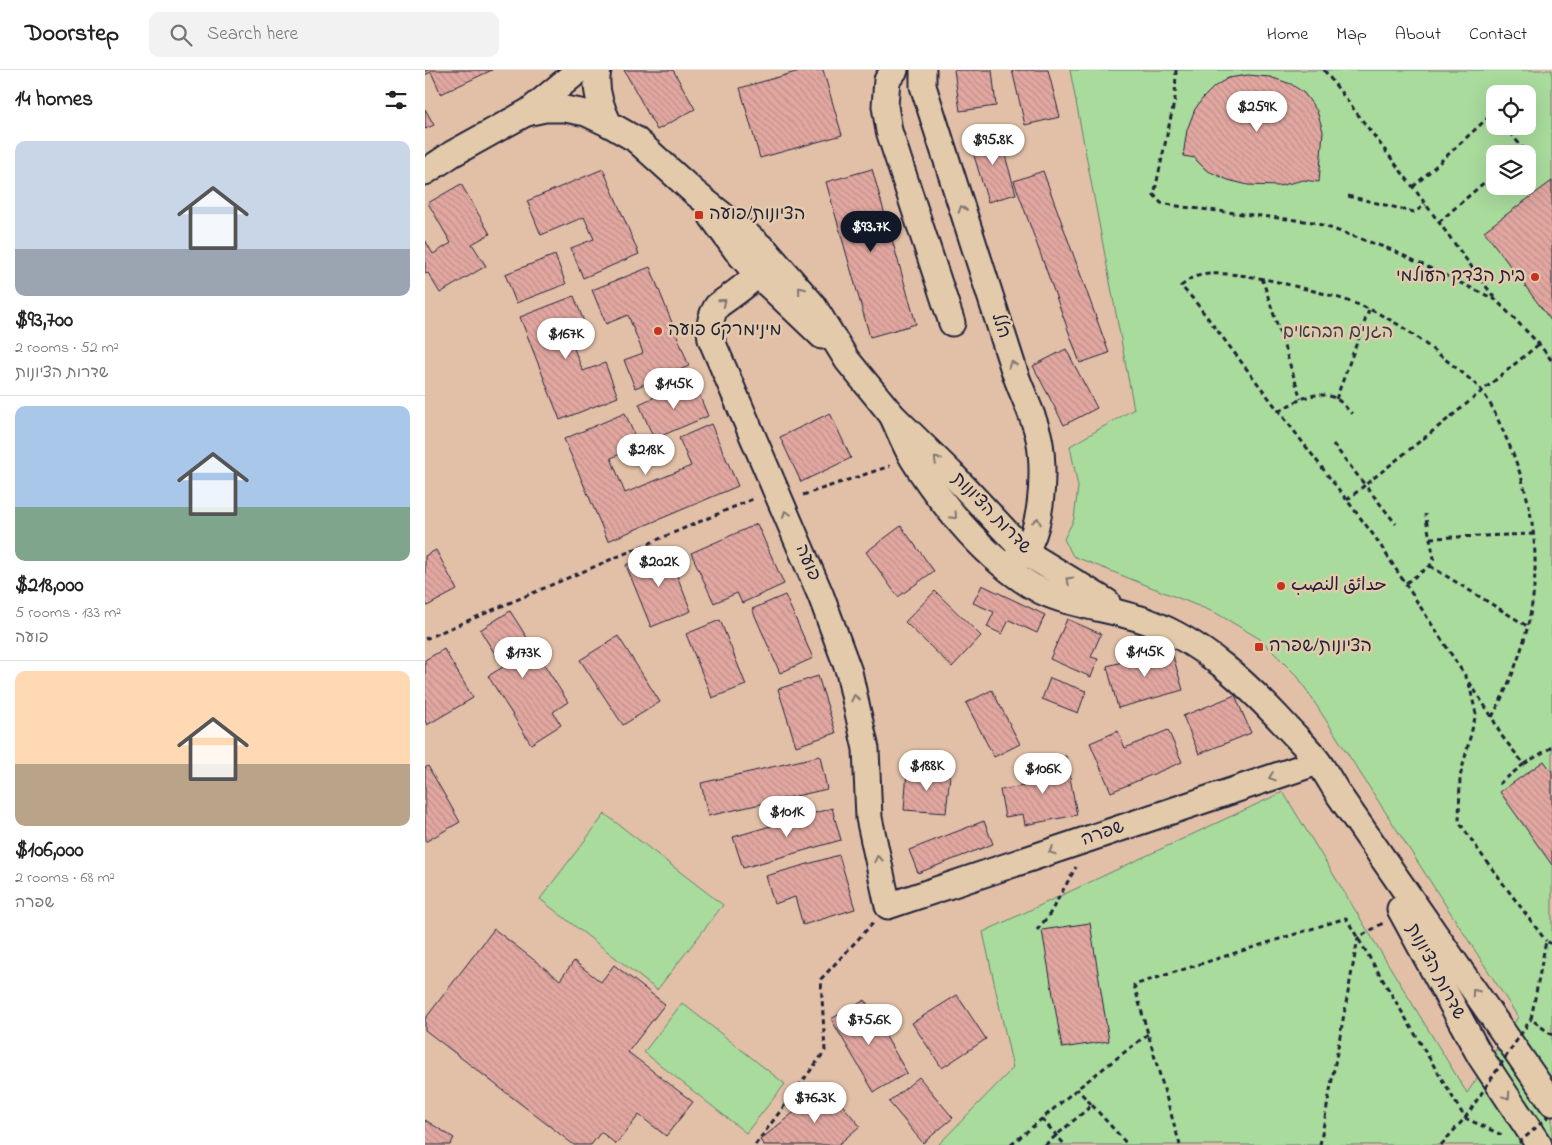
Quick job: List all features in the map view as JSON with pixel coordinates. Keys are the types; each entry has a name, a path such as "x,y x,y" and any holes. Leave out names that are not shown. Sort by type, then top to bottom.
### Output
{"street":[{"path":"525,114 579,70"},
{"path":"598,70 599,99 602,111 609,124"},
{"path":"895,70 887,80 885,106 889,131 952,323"},
{"name":"הלל","path":"923,70 923,86 1015,376 1039,435 1043,478 1039,516 1033,539 1025,552"},
{"name":"שדרות הציונות","path":"425,172 452,154 525,114 545,109 565,109 586,114 609,124 635,139 695,193 766,251 813,305 847,360"},
{"name":"שדרות הציונות","path":"695,193 736,250 757,274 847,360 892,415 951,473 1025,552 1126,614"},
{"name":"פועה","path":"766,251 765,260 757,274 717,306 712,313 709,330 711,339 821,596 849,672 866,749 869,818 888,906"},
{"name":"שדרות הציונות","path":"892,415 912,458 944,505 997,561 1041,591 1060,598 1126,614 1179,636 1230,670 1267,706 1318,762 1552,1103"},
{"path":"997,561 1011,562 1025,552"},
{"name":"שפרה","path":"888,906 1318,762"},
{"name":"שדרות הציונות","path":"1339,795 1480,1056 1539,1145"}],"path":[{"path":"1176,70 1175,98 1154,195 1161,203 1313,222 1391,250 1496,300"},
{"path":"1324,70 1496,300 1539,344 1552,361"},
{"path":"1329,76 1331,70"},
{"path":"1413,187 1486,119"},
{"path":"1512,135 1520,145"},
{"path":"1439,222 1486,180"},
{"path":"1348,196 1414,212 1426,205"},
{"path":"1492,717 1508,687 1527,626 1535,586 1536,552 1526,493 1515,458 1497,417 1482,391 1417,338 1383,316 1353,303 1262,278 1232,274 1201,275 1190,279 1181,286 1194,300 1375,537 1469,680 1501,735 1524,764"},
{"path":"1262,278 1301,399"},
{"path":"1336,399 1369,310"},
{"path":"1347,500 1539,344"},
{"path":"1279,411 1301,399 1317,394 1336,399 1353,414"},
{"path":"1333,444 1396,524"},
{"path":"425,639 779,496 912,458"},
{"path":"1406,583 1430,566 1434,558 1425,514"},
{"path":"1430,538 1533,534"},
{"path":"1430,566 1527,626"},
{"path":"1469,680 1476,714 1460,777 1459,822 1546,941 1552,944"},
{"path":"1499,784 1524,764 1552,747"},
{"path":"1037,930 1049,915 1075,872 1084,840"},
{"path":"755,1145 825,1051 821,979 888,906"},
{"path":"1180,1145 1134,985 1346,918 1465,1118 1519,1143 1552,1113"},
{"path":"1320,1145 1358,938 1386,920"},
{"path":"1441,1145 1465,1118 1531,1019 1546,941"},
{"path":"1531,1019 1552,1035"},
{"path":"1011,1145 1077,1089 1148,1034"},
{"path":"1077,1089 1127,1145"},
{"path":"1045,1145 1092,1105"},
{"path":"1042,1118 1065,1145"}],"green space":[{"name":"הגנים הבהאים","path":"1070,70 1552,70 1552,1145 938,1145 1013,1068 983,932 1283,792 1467,1093 1518,1017 1298,677 1260,639 1216,613 1073,556 1064,539 1074,519 1078,487 1070,446 1134,409"},
{"path":"605,814 723,905 657,990 540,899"},
{"path":"682,1003 785,1084 746,1133 644,1052"}],"building":[{"path":"425,70 492,70 441,94 431,72 425,75"},
{"path":"624,70 673,70 695,109 657,130"},
{"path":"803,70 823,70 842,135 760,158 740,88"},
{"path":"954,70 992,70 996,106 960,111"},
{"path":"1012,70 1048,70 1060,117 1025,125"},
{"path":"1248,75 1270,77 1291,84 1304,93 1317,111 1323,131 1319,182 1303,180 1279,186 1248,185 1228,180 1206,170 1196,158 1183,156 1187,130 1195,109 1203,98 1214,87 1228,78"},
{"path":"425,109 434,125 425,129"},
{"path":"998,131 1016,194 988,202 969,139"},
{"path":"603,169 639,254 583,278 571,248 594,239 584,217 541,235 527,201"},
{"path":"872,169 916,324 870,337 826,182"},
{"path":"1043,171 1109,353 1080,363 1014,181"},
{"name":"בית הצדק העולמי","path":"1552,181 1552,322 1484,231 1533,195 1536,195 1536,193"},
{"path":"461,184 490,234 472,244 486,266 440,293 428,273 425,274 425,240 433,254 451,243 428,203"},
{"path":"555,255 566,284 516,303 505,274"},
{"path":"650,267 689,366 635,388 624,360 643,353 628,315 606,324 592,290"},
{"path":"574,296 586,327 568,334 583,371 605,363 618,397 560,420 520,317"},
{"path":"1066,349 1097,408 1064,425 1033,366"},
{"path":"693,380 708,416 654,439 639,404"},
{"path":"625,413 639,446 611,458 625,493 691,466 679,438 711,424 738,486 608,541 564,439"},
{"path":"830,413 851,458 801,482 780,437"},
{"path":"757,524 784,584 742,603 737,593 714,603 691,553"},
{"path":"901,526 934,571 898,597 866,552"},
{"path":"666,548 691,611 651,627 626,565"},
{"path":"436,550 457,590 427,606 425,602 425,556"},
{"path":"982,585 1045,615 1037,633 1009,620 1002,634 987,627 994,612 973,603"},
{"path":"935,591 981,636 952,667 905,622"},
{"path":"785,595 813,658 780,673 752,609"},
{"path":"510,611 568,702 553,712 561,725 531,744 488,676 503,667 480,630"},
{"path":"1067,619 1101,634 1091,657 1098,659 1091,677 1050,659"},
{"path":"720,620 746,685 712,698 686,634"},
{"path":"618,636 660,702 623,725 580,660"},
{"path":"444,649 473,698 427,725 425,721 425,660"},
{"path":"1171,649 1183,690 1118,708 1107,666"},
{"path":"818,676 836,733 796,746 778,689"},
{"path":"1050,678 1086,691 1078,713 1042,699"},
{"path":"992,690 1020,744 994,757 966,703"},
{"path":"1235,695 1251,733 1199,754 1183,716"},
{"path":"1168,730 1182,762 1111,792 1090,743 1118,731 1125,748"},
{"path":"820,756 827,789 708,816 701,783"},
{"path":"1066,756 1077,815 1025,825 1023,814 1005,817 1000,790 1040,783 1036,761"},
{"path":"1544,761 1552,772 1552,865 1500,792"},
{"path":"428,766 460,822 425,842 425,768"},
{"path":"907,771 950,775 946,813 904,810"},
{"path":"832,808 841,840 743,868 733,837"},
{"path":"984,821 993,844 918,873 909,850"},
{"path":"839,855 855,909 803,925 795,897 774,904 766,876"},
{"path":"1090,923 1109,1041 1062,1048 1042,930"},
{"path":"494,929 560,980 574,961 601,982 614,965 665,1004 628,1052 693,1102 666,1136 639,1115 616,1144 601,1132 591,1145 574,1145 425,1030 425,1019"},
{"path":"957,995 986,1039 942,1068 912,1023"},
{"path":"865,1000 907,1073 874,1092 831,1019"},
{"path":"919,1077 953,1118 923,1143 889,1102"},
{"path":"826,1086 860,1126 840,1145 764,1145 760,1140"},
{"path":"425,1120 454,1138 450,1145 425,1145"}],"place":[{"name":"הציונות/פועה","path":"699,215"},
{"name":"בית הצדק העולמי","path":"1535,277"},
{"name":"מינימרקט פועה","path":"658,331"},
{"name":"حدائق النصب","path":"1281,586"},
{"name":"הציונות/שפרה","path":"1259,647"}]}
